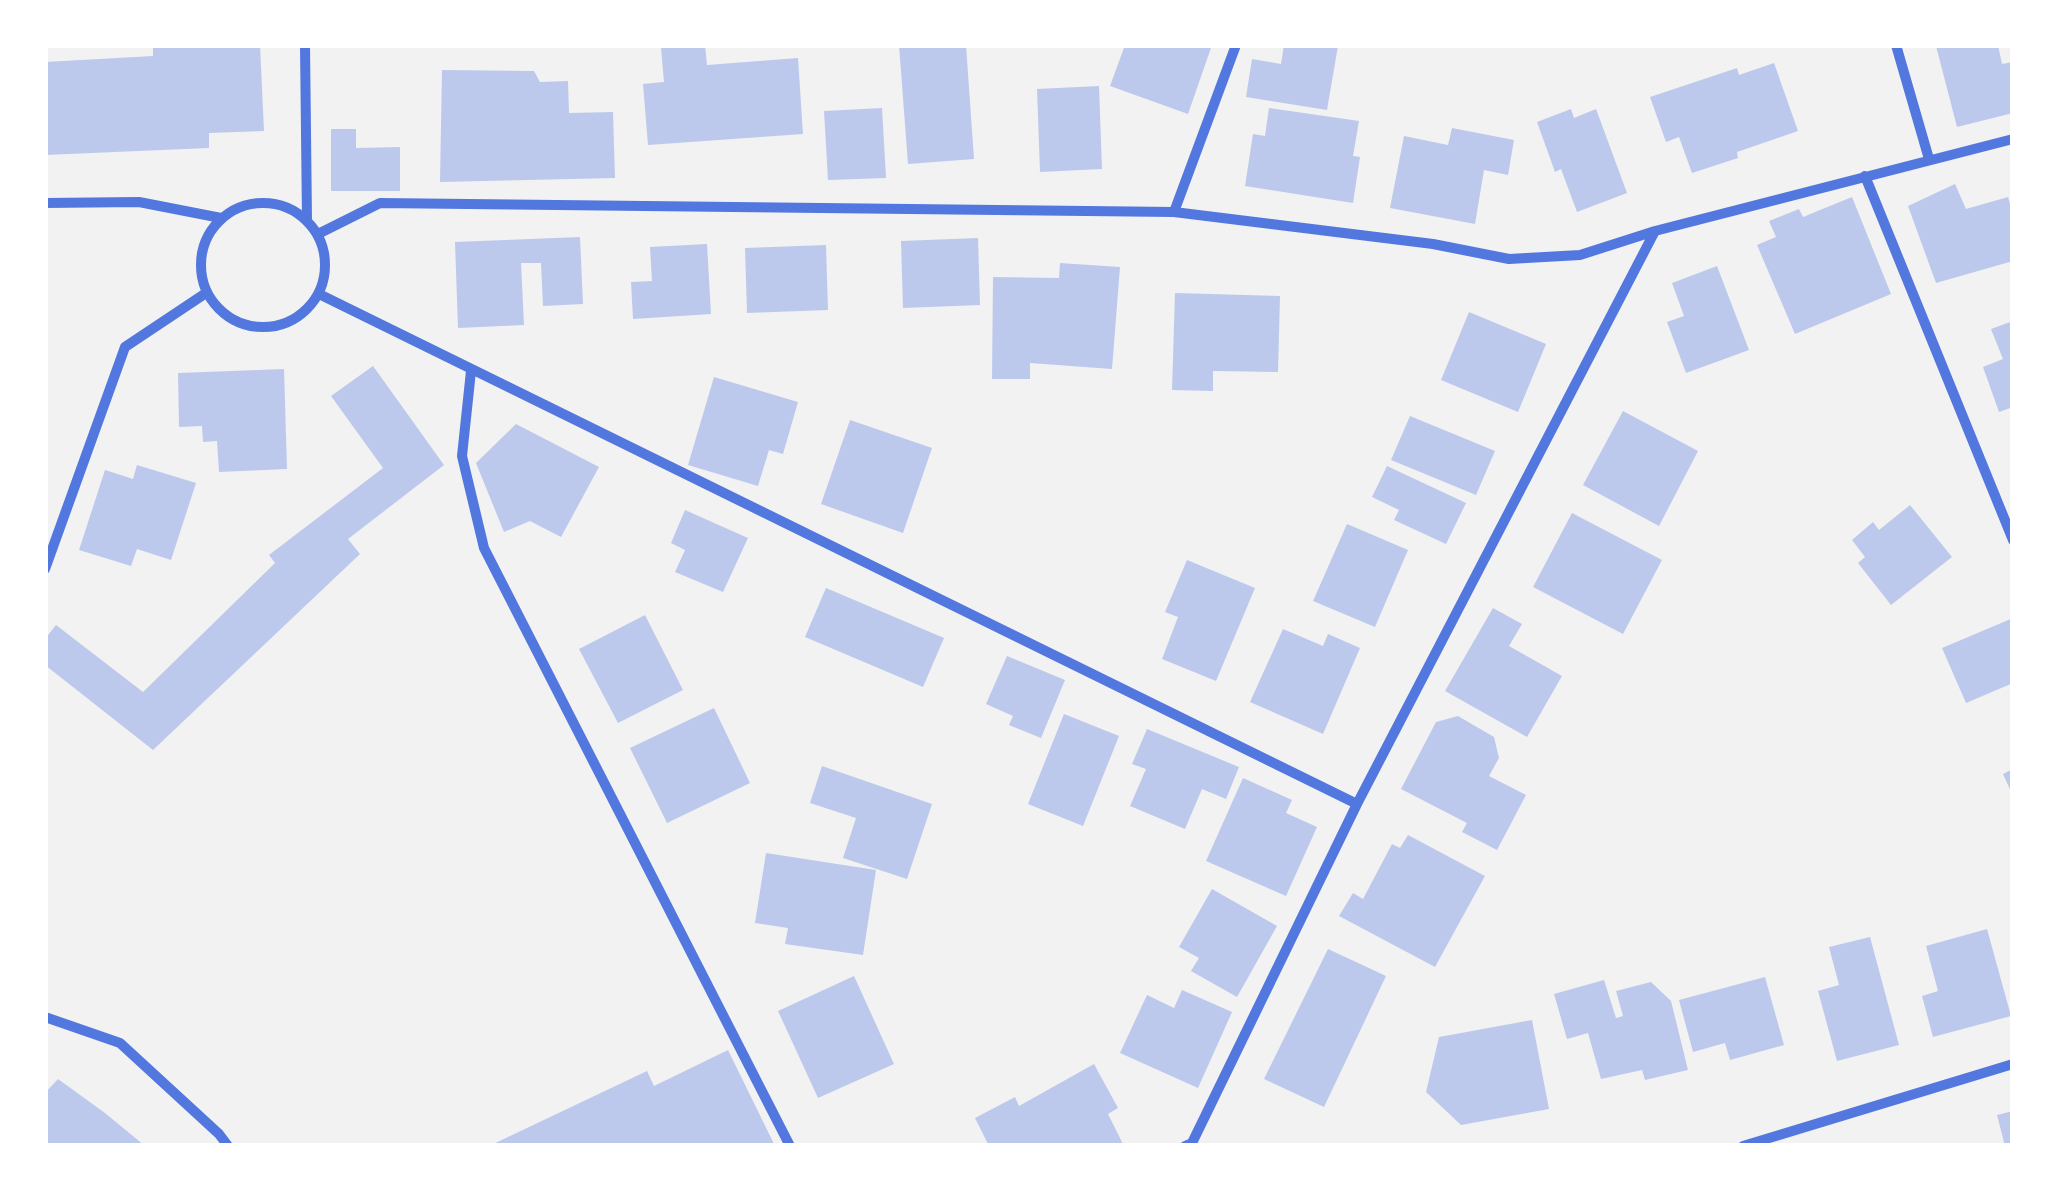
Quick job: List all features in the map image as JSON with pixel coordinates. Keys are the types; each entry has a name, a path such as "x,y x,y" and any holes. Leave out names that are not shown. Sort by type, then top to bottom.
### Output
{"street":[{"path":"305,45 307,222"},
{"path":"1174,212 1236,45"},
{"path":"1896,45 1929,159"},
{"path":"318,234 380,204 1174,212 1433,244 1509,259 1580,254 2013,139"},
{"path":"1865,176 2013,540"},
{"path":"45,202 139,202 221,218"},
{"path":"272,203 299,212 307,222 318,234 327,262 318,294 304,314 278,327 249,327 223,314 206,293 200,267 205,240 221,218 244,204 272,203"},
{"path":"1206,1146 1189,1144 1357,804 1655,231"},
{"path":"45,569 125,347 206,293"},
{"path":"318,294 1357,804"},
{"path":"472,371 462,456 484,548 790,1146"},
{"path":"45,1016 120,1043 220,1134 228,1146"},
{"path":"1744,1146 2013,1064"}],"building":[{"path":"153,45 260,45 264,131 209,133 209,148 45,155 45,62 153,56"},
{"path":"705,45 707,65 798,58 803,134 648,145 643,84 664,82 661,48"},
{"path":"899,45 966,45 974,159 908,164"},
{"path":"1125,45 1212,45 1188,114 1110,86"},
{"path":"1284,45 1338,46 1327,110 1246,97 1252,59 1281,64"},
{"path":"1998,45 2002,64 2013,62 2013,113 1957,127 1936,46"},
{"path":"1774,63 1798,131 1692,173 1679,137 1666,142 1650,97 1737,68 1739,75"},
{"path":"442,70 534,71 540,82 568,81 569,113 613,112 615,178 440,182"},
{"path":"1099,86 1102,169 1040,172 1037,89"},
{"path":"882,108 886,178 828,180 824,111"},
{"path":"1269,108 1359,121 1353,156 1360,157 1353,203 1245,186 1253,134 1265,136"},
{"path":"1571,109 1574,118 1596,109 1627,193 1577,212 1561,169 1555,172 1537,122"},
{"path":"1452,128 1514,140 1508,175 1484,170 1475,224 1390,208 1404,136 1448,145"},
{"path":"331,129 356,129 356,148 400,147 400,191 331,191"},
{"path":"1955,184 1966,209 2008,197 2013,214 2013,261 1936,283 1908,206"},
{"path":"1852,197 1891,294 1795,334 1757,245 1776,237 1769,221 1799,209 1803,217"},
{"path":"580,237 583,304 543,306 541,263 521,263 524,325 458,328 455,242"},
{"path":"978,238 980,305 903,308 901,241"},
{"path":"707,244 711,314 633,319 631,282 652,281 650,247"},
{"path":"826,245 828,310 747,313 745,248"},
{"path":"1060,263 1120,267 1112,369 1030,363 1030,379 992,379 993,277 1059,278"},
{"path":"1717,266 1749,350 1686,373 1667,322 1684,316 1672,283"},
{"path":"1175,293 1280,296 1278,372 1213,371 1213,391 1172,390"},
{"path":"1469,312 1546,344 1518,412 1441,380"},
{"path":"2013,321 2013,407 1999,412 1983,367 2003,359 1991,329"},
{"path":"373,366 444,465 348,539 360,554 153,750 45,665 45,639 56,625 143,692 275,563 269,555 383,468 331,396"},
{"path":"284,369 287,469 219,472 217,441 203,442 202,426 179,427 178,373"},
{"path":"714,377 798,402 783,454 769,450 758,486 688,465"},
{"path":"1623,411 1698,451 1659,526 1583,485"},
{"path":"1410,416 1495,451 1476,495 1391,460"},
{"path":"850,420 932,448 903,533 821,504"},
{"path":"516,424 599,467 561,537 530,521 504,532 476,463"},
{"path":"137,465 196,483 171,560 137,549 131,566 79,550 105,470 133,479"},
{"path":"1387,466 1466,503 1446,544 1394,520 1399,510 1372,497"},
{"path":"1910,505 1952,557 1891,605 1858,563 1865,557 1852,540 1873,522 1879,530"},
{"path":"685,510 748,538 723,592 675,572 685,550 671,543"},
{"path":"1572,513 1662,560 1623,634 1533,587"},
{"path":"1347,524 1408,550 1375,627 1313,601"},
{"path":"1187,560 1255,588 1216,681 1162,659 1178,617 1165,612"},
{"path":"826,588 944,638 923,687 805,637"},
{"path":"1493,608 1522,624 1509,646 1562,676 1527,737 1445,691"},
{"path":"645,615 683,690 618,723 579,649"},
{"path":"2013,618 2013,683 1966,703 1942,648"},
{"path":"1283,629 1323,646 1328,634 1360,648 1323,734 1250,702"},
{"path":"1007,656 1065,680 1041,738 1009,725 1013,716 986,704"},
{"path":"714,708 750,783 667,823 630,748"},
{"path":"1064,714 1119,736 1083,826 1028,804"},
{"path":"1458,716 1494,737 1499,758 1489,776 1526,795 1497,850 1462,832 1467,823 1401,789 1436,722"},
{"path":"1147,729 1239,767 1226,799 1202,789 1185,829 1130,806 1146,769 1132,764"},
{"path":"822,766 932,804 907,879 843,858 856,818 810,803"},
{"path":"2013,769 2013,796 2003,774"},
{"path":"1243,778 1292,800 1286,813 1317,827 1286,896 1206,861"},
{"path":"1408,835 1485,876 1435,967 1339,916 1353,893 1363,899 1392,844 1400,848"},
{"path":"766,853 876,870 863,955 785,944 788,928 755,923"},
{"path":"1212,889 1277,926 1237,997 1191,971 1199,958 1179,947"},
{"path":"1987,929 2011,1016 1933,1037 1922,996 1938,991 1926,946"},
{"path":"1870,937 1899,1045 1837,1061 1818,991 1839,985 1829,947"},
{"path":"1328,949 1386,976 1324,1107 1264,1079"},
{"path":"854,976 894,1064 818,1098 778,1011"},
{"path":"1765,977 1784,1045 1730,1060 1725,1043 1693,1052 1679,1000"},
{"path":"1604,980 1616,1018 1623,1016 1616,991 1651,982 1671,1001 1688,1070 1645,1080 1642,1070 1601,1079 1588,1033 1567,1039 1554,994"},
{"path":"1182,990 1232,1012 1198,1088 1120,1053 1147,995 1174,1008"},
{"path":"1532,1020 1549,1109 1461,1125 1426,1092 1439,1037"},
{"path":"728,1050 775,1146 489,1146 647,1071 654,1086"},
{"path":"1094,1064 1118,1108 1108,1114 1123,1144 989,1146 975,1118 1015,1097 1019,1106"},
{"path":"58,1079 145,1146 45,1146 45,1093"},
{"path":"2013,1111 2013,1146 2005,1146 1997,1115"}]}
